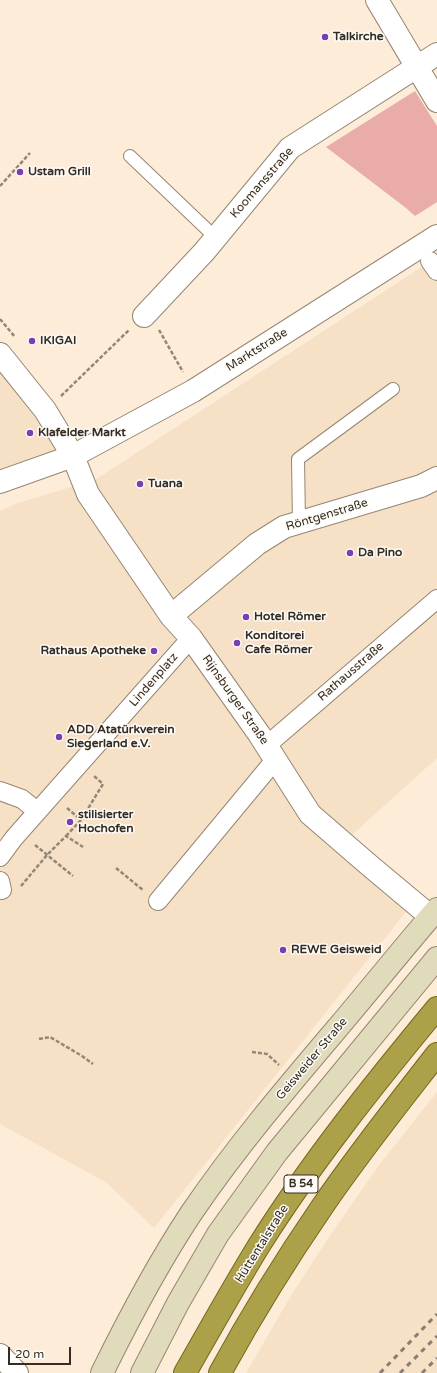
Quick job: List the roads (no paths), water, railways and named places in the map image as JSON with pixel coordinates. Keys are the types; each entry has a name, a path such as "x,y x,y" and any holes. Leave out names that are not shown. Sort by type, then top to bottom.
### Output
{"highway":[{"name":"Hüttentalstraße","path":"186,1373 258,1247 298,1188 355,1109 437,1008"},
{"name":"B 54","path":"220,1373 284,1265 322,1206 437,1054"}],"main road":[{"name":"Geisweider Straße","path":"105,1369 129,1320 162,1259 218,1175 252,1131 434,912"},
{"path":"142,1373 178,1303 218,1234 277,1152 437,958"},
{"path":"192,1212 218,1234"},
{"path":"87,1373 105,1369"}],"street":[{"path":"377,0 437,101"},
{"name":"Koomansstraße","path":"148,315 216,238 290,148 437,54"},
{"name":"Marktstraße","path":"0,482 73,456 193,391 437,236"},
{"name":"Rijnsburger Straße","path":"0,354 45,410 73,456 88,494 171,616 191,638 271,753 310,814 368,866 434,912"},
{"name":"Röntgenstraße","path":"171,616 257,544 284,527 421,486 437,478"},
{"name":"Rathausstraße","path":"158,901 271,753 437,599"},
{"name":"Lindenplatz","path":"0,857 14,838 191,638"},
{"path":"0,791 22,799 37,812"},
{"path":"0,1355 17,1373"}],"lane":[{"path":"130,156 216,238"},
{"path":"299,522 298,459 393,389"}],"railway":[{"path":"380,1373 437,1314"},
{"path":"400,1373 437,1336"},
{"path":"422,1373 437,1358"}],"place":[{"name":"Talkirche","path":"325,37"},
{"name":"Ustam Grill","path":"20,172"},
{"name":"IKIGAI","path":"32,341"},
{"name":"Klafelder Markt","path":"30,433"},
{"name":"Tuana","path":"140,484"},
{"name":"Da Pino","path":"350,553"},
{"name":"Hotel Römer","path":"246,617"},
{"name":"Konditorei Cafe Römer","path":"237,643"},
{"name":"Rathaus Apotheke","path":"154,651"},
{"name":"ADD Atatürkverein Siegerland e.V.","path":"59,737"},
{"name":"stilisierter Hochofen","path":"70,822"},
{"name":"REWE Geisweid","path":"283,950"}]}
